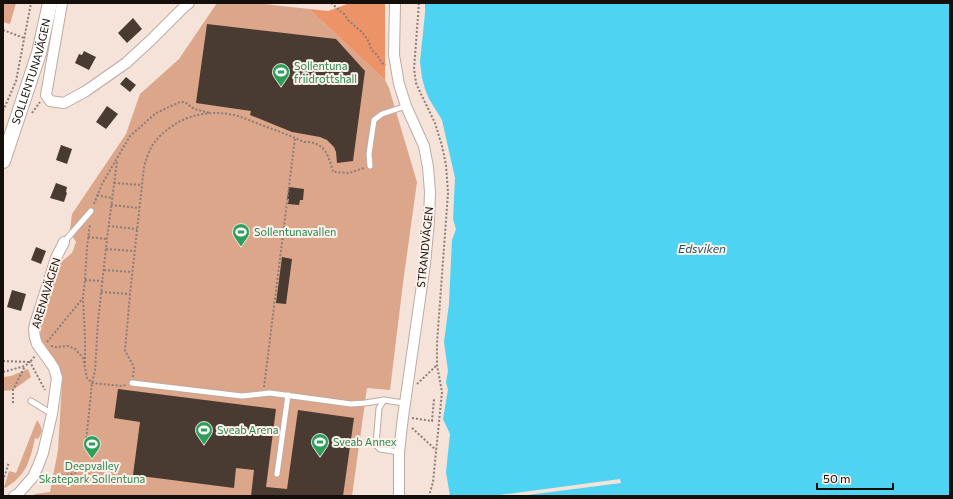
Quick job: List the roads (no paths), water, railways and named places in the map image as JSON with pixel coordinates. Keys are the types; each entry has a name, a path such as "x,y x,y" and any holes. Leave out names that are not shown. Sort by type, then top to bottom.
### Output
{"street":[{"name":"SOLLENTUNAVÄGEN","path":"3,162 39,53 50,3"},
{"path":"62,3 46,95 50,101 64,103 86,91 126,63 189,3"},
{"name":"STRANDVÄGEN","path":"395,3 394,55 399,84 406,106 424,146 428,167 430,192 425,264 404,403 399,452 399,496"},
{"name":"ARENAVÄGEN","path":"14,496 18,494 33,477 43,452 52,414 57,378 54,368 34,337 33,332 56,258 64,242"}],"lane":[{"path":"370,166 369,154 374,120 382,114 406,106"},
{"path":"64,242 91,211"},
{"path":"132,383 242,396 270,393 351,404 384,400 404,403"},
{"path":"277,474 288,395"},
{"path":"384,400 379,408 376,445 380,449 399,452"},
{"path":"31,401 52,414"}],"water":[{"name":"Edsviken","path":"425,3 950,3 950,496 450,496 446,472 450,434 443,419 448,390 446,382 448,371 444,342 449,304 452,240 456,229 453,219 455,178 442,120 429,99 422,78 420,62"}],"place":[{"name":"Sollentuna friidrottshall","path":"281,87"},
{"name":"Sollentunavallen","path":"241,247"},
{"name":"Sveab Arena","path":"204,445"},
{"name":"Sveab Annex","path":"320,457"},
{"name":"Deepvalley Skatepark Sollentuna","path":"92,459"}]}
